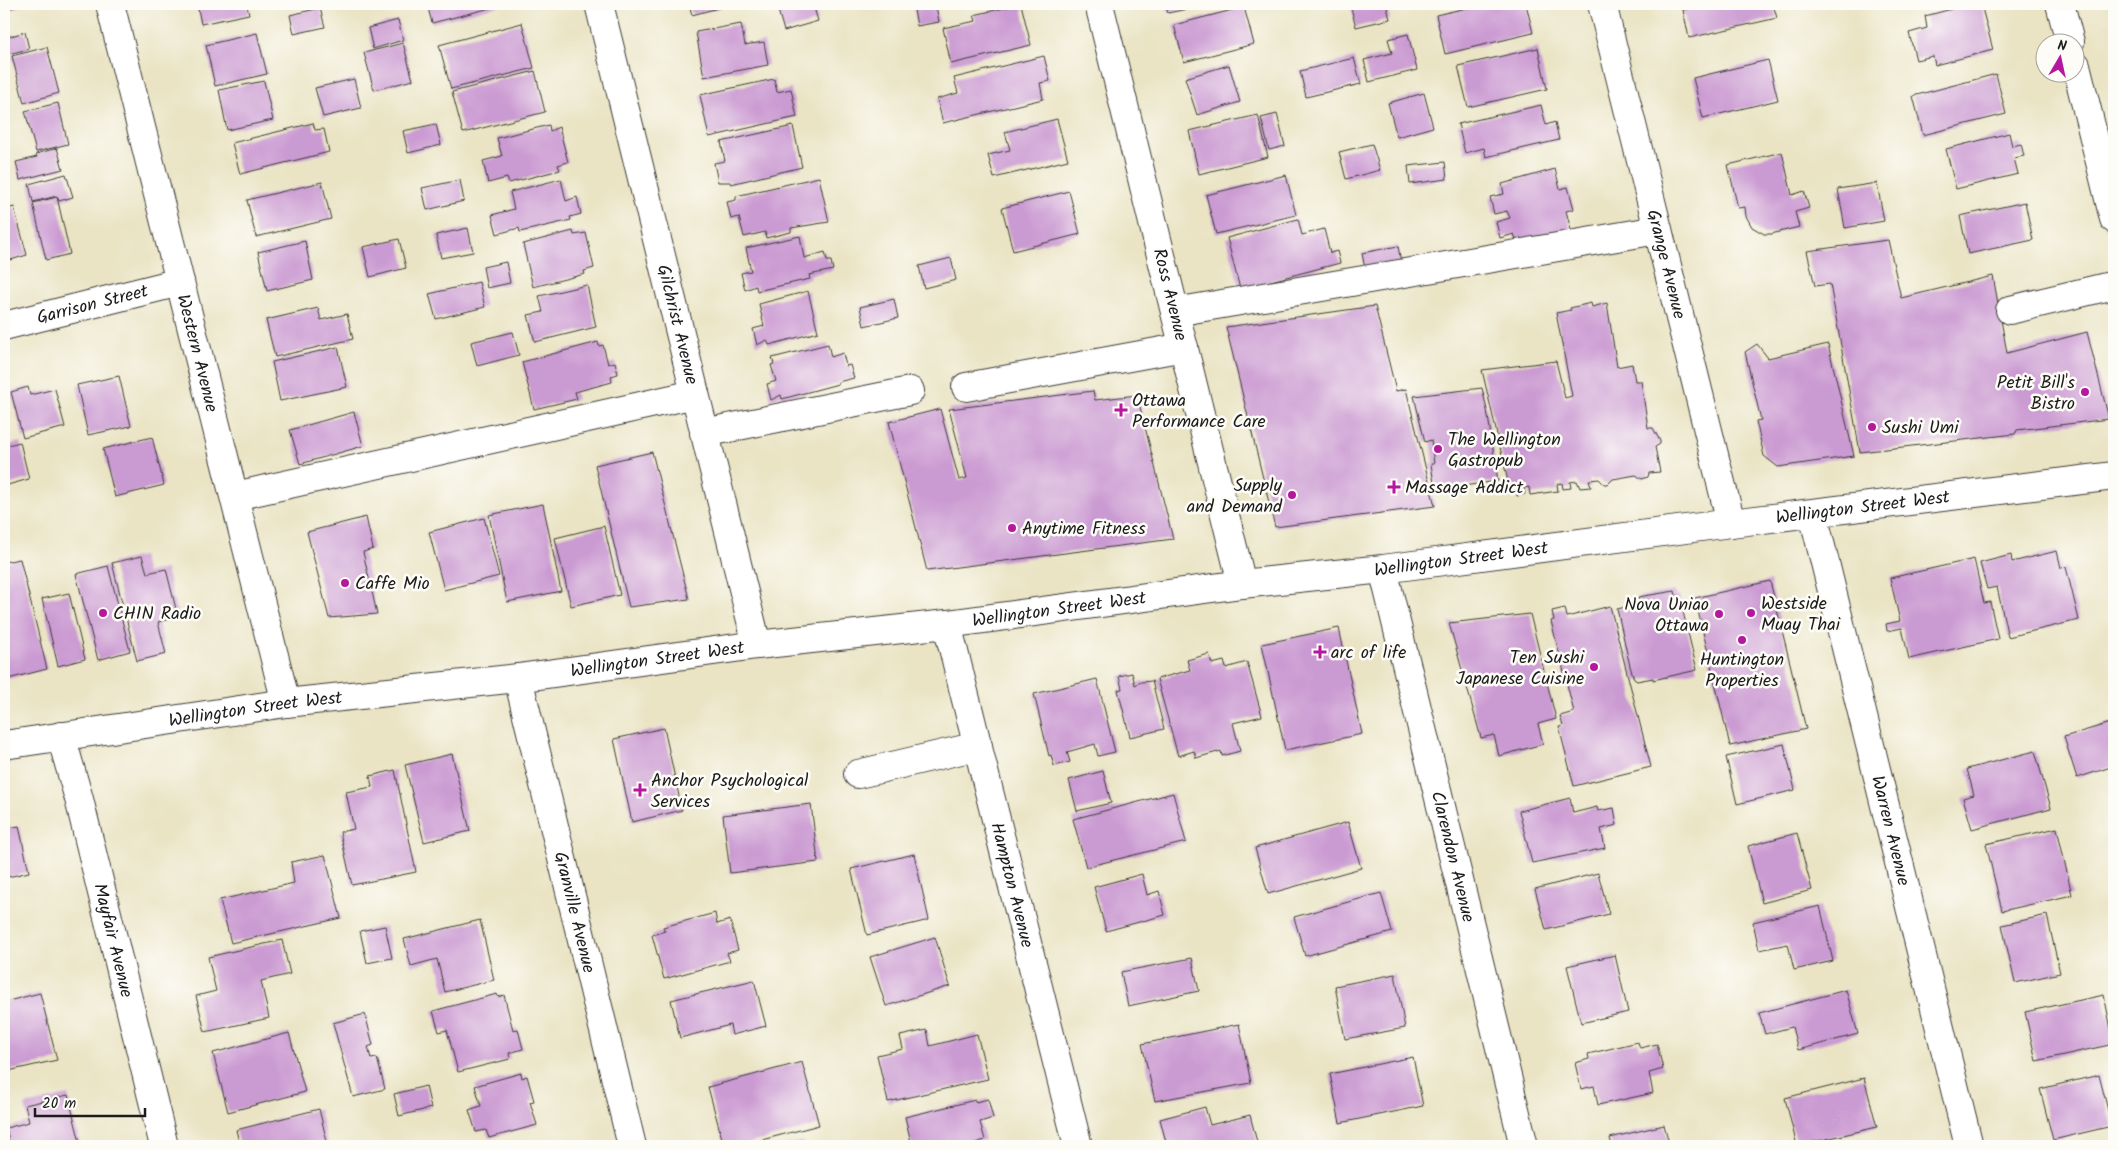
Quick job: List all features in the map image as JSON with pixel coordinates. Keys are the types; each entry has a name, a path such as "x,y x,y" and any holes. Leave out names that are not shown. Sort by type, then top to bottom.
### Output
{"street":[{"name":"Western Avenue","path":"110,4 286,703"},
{"name":"Gilchrist Avenue","path":"599,4 757,645"},
{"name":"Ross Avenue","path":"1099,4 1242,584"},
{"name":"Grange Avenue","path":"1602,4 1731,523"},
{"path":"2060,4 2067,32"},
{"path":"2080,82 2114,219"},
{"path":"1175,312 1658,230"},
{"name":"Garrison Street","path":"4,326 180,282"},
{"path":"2010,310 2114,285"},
{"path":"966,387 1184,347"},
{"path":"704,433 910,391"},
{"path":"235,496 694,394"},
{"name":"Wellington Street West","path":"4,745 286,703 518,678 757,645 947,624 1242,584 1383,569 1731,523 2114,476"},
{"name":"Warren Avenue","path":"1813,514 1970,1146"},
{"name":"Clarendon Avenue","path":"1383,569 1524,1146"},
{"name":"Hampton Avenue","path":"947,624 1078,1146"},
{"name":"Granville Avenue","path":"518,678 632,1146"},
{"name":"Mayfair Avenue","path":"61,736 79,798 164,1146"},
{"path":"858,774 978,746"}],"building":[{"path":"4,4 26,4 4,10"},
{"path":"197,4 255,5 247,6 249,14 201,24"},
{"path":"427,4 506,4 432,23"},
{"path":"689,4 733,4 692,15"},
{"path":"800,4 813,4 818,21 784,31 778,10"},
{"path":"1021,4 1031,45 951,64 943,28 976,21 974,15"},
{"path":"1165,4 1206,4 1206,5 1168,13"},
{"path":"1350,4 1386,4 1390,19 1356,27"},
{"path":"1484,4 1526,4 1533,33 1445,54 1436,15"},
{"path":"1709,4 1773,4 1777,18 1689,38 1683,10"},
{"path":"1971,4 1981,4 1993,50 1935,65 1933,56 1916,60 1909,33 1927,28 1925,16"},
{"path":"936,6 939,22 917,26 914,10"},
{"path":"1244,7 1254,44 1184,62 1174,25"},
{"path":"320,8 325,27 294,34 290,15"},
{"path":"398,20 403,40 373,49 368,28"},
{"path":"522,23 534,68 451,89 439,45"},
{"path":"741,24 745,45 764,42 768,65 704,77 696,32"},
{"path":"25,32 29,49 4,55 4,38"},
{"path":"257,33 267,74 215,86 206,45"},
{"path":"1408,34 1417,70 1369,82 1364,60 1392,53 1388,39"},
{"path":"403,43 413,80 374,90 364,53"},
{"path":"47,47 59,93 24,103 12,56"},
{"path":"1538,48 1547,89 1468,107 1458,66"},
{"path":"1044,56 1050,81 1040,83 1043,99 943,123 937,99 958,93 954,78"},
{"path":"1354,58 1361,84 1306,97 1300,71"},
{"path":"1768,60 1778,100 1703,118 1693,78"},
{"path":"1229,65 1240,102 1197,115 1185,78"},
{"path":"535,71 545,112 463,133 452,92"},
{"path":"1996,74 2006,114 1923,135 1913,96"},
{"path":"354,79 361,108 323,117 315,88"},
{"path":"774,79 777,92 791,89 797,117 709,137 700,95"},
{"path":"264,81 273,120 227,130 219,90"},
{"path":"1424,93 1433,127 1397,137 1388,103"},
{"path":"58,103 68,144 36,152 25,111"},
{"path":"1541,105 1546,125 1555,122 1559,140 1486,157 1484,148 1465,153 1458,124"},
{"path":"1277,114 1285,146 1269,150 1261,118"},
{"path":"1258,115 1268,157 1199,174 1189,131"},
{"path":"1057,119 1068,160 994,178 988,155 1010,150 1005,132"},
{"path":"313,123 315,130 324,129 329,152 240,174 232,143"},
{"path":"436,124 441,145 408,153 403,131"},
{"path":"549,125 550,131 559,127 568,162 558,165 560,170 509,183 507,178 488,183 483,161 502,156 497,138"},
{"path":"793,126 802,167 731,184 730,182 718,182 714,163 725,161 721,142"},
{"path":"2009,133 2012,146 2021,144 2024,156 2014,158 2018,174 1956,189 1946,149"},
{"path":"1372,144 1380,170 1346,179 1339,152"},
{"path":"57,148 63,169 20,180 16,162 37,157 36,154"},
{"path":"1782,152 1792,195 1804,191 1809,208 1795,212 1799,227 1764,234 1752,227 1746,216 1745,207 1738,208 1728,165"},
{"path":"1445,162 1447,179 1410,184 1408,166"},
{"path":"1555,169 1560,189 1568,187 1574,209 1566,211 1571,230 1518,245 1514,234 1500,238 1496,222 1510,218 1507,211 1494,214 1490,197 1504,194 1502,184"},
{"path":"66,174 73,197 59,201 57,196 33,202 29,184"},
{"path":"1286,175 1296,215 1216,234 1206,195"},
{"path":"819,177 829,222 791,228 791,232 766,238 765,232 744,237 739,217 731,219 727,202 736,200 736,196"},
{"path":"561,179 566,201 577,197 581,214 570,217 571,220 520,232 519,228 497,234 492,215 514,209 510,192"},
{"path":"460,180 464,201 427,210 422,188"},
{"path":"322,182 331,219 256,237 247,200"},
{"path":"1877,183 1884,221 1845,228 1838,189"},
{"path":"1069,191 1080,234 1013,251 1002,208"},
{"path":"57,197 70,254 46,260 33,203"},
{"path":"2025,202 2033,240 1968,254 1960,216"},
{"path":"14,207 27,255 4,262 4,210"},
{"path":"1298,219 1302,235 1324,229 1330,253 1337,251 1340,263 1240,289 1227,238"},
{"path":"468,228 473,252 441,258 436,235"},
{"path":"573,231 574,235 586,233 594,268 584,271 585,274 533,287 523,244"},
{"path":"800,236 804,258 825,252 827,261 831,261 833,270 809,275 810,279 757,291 756,286 745,290 741,273 751,271 746,248"},
{"path":"399,239 406,268 370,277 363,247"},
{"path":"1888,240 1901,298 1993,276 2007,353 2087,332 2109,419 2017,430 2015,434 1860,452 1830,284 1815,286 1807,251"},
{"path":"305,241 313,280 267,291 258,252"},
{"path":"1398,246 1402,268 1366,275 1362,253"},
{"path":"951,258 956,280 924,288 919,266"},
{"path":"506,262 510,283 487,288 483,267"},
{"path":"479,282 485,307 436,319 429,294"},
{"path":"587,285 596,327 535,342 528,315 543,312 539,296"},
{"path":"808,291 818,332 769,345 767,340 757,345 753,329 764,326 759,304"},
{"path":"894,299 898,318 864,326 860,307"},
{"path":"1591,303 1592,307 1607,303 1617,367 1632,364 1635,381 1641,381 1648,428 1653,428 1660,441 1660,444 1655,447 1660,472 1649,473 1648,477 1642,479 1636,475 1613,479 1608,484 1604,484 1599,479 1589,480 1591,487 1580,488 1577,481 1570,482 1571,488 1563,489 1562,483 1557,484 1558,491 1530,495 1529,487 1524,488 1525,494 1517,496 1516,489 1510,490 1482,370 1556,361 1565,398 1572,396 1556,313"},
{"path":"1375,306 1396,391 1406,389 1435,506 1275,527 1226,327"},
{"path":"318,308 321,320 347,314 353,339 275,357 266,320"},
{"path":"513,332 519,355 477,366 471,342"},
{"path":"598,342 599,346 603,345 608,364 615,362 618,374 611,376 612,382 575,392 577,399 534,409 522,362"},
{"path":"828,344 831,357 843,353 846,366 850,365 854,378 782,399 781,395 771,400 767,384 776,381 771,365 774,364 772,358"},
{"path":"1757,344 1768,358 1828,344 1854,456 1778,467 1764,456 1756,421 1761,420 1745,352"},
{"path":"338,347 347,387 280,401 272,362"},
{"path":"119,376 131,426 88,435 77,385"},
{"path":"28,387 30,395 55,389 65,427 23,438 11,392"},
{"path":"1482,388 1498,481 1435,490 1431,464 1434,464 1431,440 1425,442 1414,396"},
{"path":"1093,391 1095,400 1137,395 1173,539 927,571 889,422 940,409 959,480 967,478 949,409"},
{"path":"354,412 363,446 300,464 290,430"},
{"path":"152,437 164,485 115,497 103,449"},
{"path":"20,442 29,479 4,486 4,446"},
{"path":"652,452 689,599 629,607 595,465"},
{"path":"543,504 561,591 507,602 489,515"},
{"name":"Caffe Mio","path":"366,517 373,549 363,552 377,614 329,618 307,532"},
{"path":"484,518 499,576 444,590 429,532"},
{"path":"604,526 620,595 571,606 555,538"},
{"path":"2057,551 2061,568 2066,567 2079,620 2008,637 1997,587 1987,589 1980,563 2011,555 2012,562"},
{"path":"142,556 147,573 166,569 178,617 158,622 166,654 137,661 112,563"},
{"path":"20,559 47,669 4,680 4,562"},
{"path":"1974,559 1984,603 1990,602 1998,639 1909,659 1902,628 1887,631 1886,624 1900,621 1890,578"},
{"name":"CHIN Radio","path":"108,566 130,651 98,660 76,574"},
{"path":"1770,581 1806,729 1730,746 1695,598"},
{"path":"1675,591 1676,596 1679,595 1697,670 1653,680 1653,678 1637,681 1634,679 1630,666 1617,609 1640,604 1638,597"},
{"path":"69,593 85,659 58,666 42,599"},
{"name":"Ten Sushi Japanese Cuisine","path":"1610,606 1651,767 1574,786 1559,727 1563,726 1560,716 1574,712 1551,621 1554,620 1552,611 1565,608 1567,617"},
{"path":"1530,614 1556,719 1538,724 1543,744 1499,756 1494,735 1481,738 1449,623"},
{"path":"1339,628 1362,734 1285,750 1262,644"},
{"path":"1209,654 1212,664 1224,661 1226,668 1247,662 1262,716 1233,723 1240,751 1222,756 1221,751 1196,758 1194,751 1178,756 1157,679 1190,670 1187,660"},
{"path":"1132,673 1135,685 1141,682 1152,681 1164,729 1130,737 1118,690 1122,689 1119,676"},
{"path":"1097,679 1115,752 1098,756 1095,744 1067,752 1070,762 1054,766 1051,755 1049,756 1034,694"},
{"path":"2110,723 2114,736 2114,766 2077,778 2064,737"},
{"path":"664,728 682,810 632,822 614,739"},
{"path":"1784,744 1795,790 1737,804 1726,757"},
{"path":"2035,751 2051,808 1972,829 1963,798 1974,795 1967,769"},
{"path":"452,754 470,831 424,842 405,765"},
{"path":"395,770 416,872 352,885 340,832 354,829 346,792 372,787 370,776"},
{"path":"1103,771 1111,803 1077,811 1069,780"},
{"path":"1173,793 1186,842 1086,867 1073,819"},
{"path":"1570,798 1573,813 1597,807 1598,811 1614,808 1617,825 1601,829 1605,848 1532,863 1519,811"},
{"path":"811,804 818,862 730,873 723,815"},
{"path":"1348,822 1361,868 1268,894 1255,848"},
{"path":"19,826 29,872 4,878 4,829"},
{"path":"2057,828 2072,895 2002,911 1986,844"},
{"path":"1797,833 1812,890 1762,903 1748,846"},
{"path":"914,854 929,920 867,935 851,869"},
{"path":"325,855 341,918 231,943 220,900 294,883 291,862"},
{"path":"1598,873 1609,914 1546,930 1535,889"},
{"path":"1142,874 1147,895 1159,891 1165,915 1106,931 1094,887"},
{"path":"1381,893 1392,932 1305,956 1294,917"},
{"path":"1820,906 1833,961 1794,970 1788,944 1759,950 1753,922"},
{"path":"715,913 717,924 730,920 738,950 727,953 730,961 664,979 652,935 665,931 663,927"},
{"path":"2047,915 2060,973 2015,983 2002,925"},
{"path":"480,920 494,980 445,992 437,959 411,966 404,939"},
{"path":"385,926 392,958 367,963 360,931"},
{"path":"935,937 950,986 886,1006 870,957"},
{"path":"282,940 290,974 261,981 269,1018 205,1032 196,996 216,991 208,957"},
{"path":"1615,955 1628,1012 1581,1023 1567,966"},
{"path":"1192,958 1199,991 1128,1006 1121,972"},
{"path":"1395,974 1405,1028 1345,1039 1335,986"},
{"path":"754,980 766,1026 732,1035 730,1025 680,1038 671,1000"},
{"path":"1846,990 1858,1034 1798,1050 1792,1027 1765,1034 1759,1013"},
{"path":"40,993 57,1060 4,1072 4,1002"},
{"path":"497,994 498,997 504,995 513,1030 518,1029 523,1049 509,1053 510,1059 458,1072 447,1030 439,1032 433,1011"},
{"path":"2104,995 2114,1044 2036,1061 2025,1012"},
{"path":"365,1014 373,1045 368,1047 371,1059 377,1058 385,1089 353,1097 333,1023"},
{"path":"1239,1024 1251,1083 1155,1101 1142,1044"},
{"path":"927,1030 930,1046 977,1034 988,1079 888,1102 877,1055 903,1049 900,1036"},
{"path":"289,1033 305,1092 228,1112 213,1053"},
{"path":"1638,1042 1640,1048 1657,1044 1663,1069 1649,1073 1653,1093 1598,1105 1594,1086 1581,1089 1575,1063 1589,1059 1588,1054"},
{"path":"1413,1057 1423,1106 1340,1123 1330,1074"},
{"path":"802,1062 819,1125 739,1146 724,1146 708,1087"},
{"path":"521,1073 522,1078 527,1076 534,1101 530,1102 537,1125 489,1138 486,1130 476,1132 469,1110 481,1106 475,1086"},
{"path":"2099,1075 2112,1126 2053,1140 2040,1089"},
{"path":"1864,1078 1877,1127 1797,1146 1785,1098"},
{"path":"426,1086 431,1108 399,1116 394,1094"},
{"path":"68,1095 81,1146 10,1146 6,1128 29,1122 25,1105"},
{"path":"988,1099 993,1118 980,1122 985,1140 966,1146 912,1146 905,1117 975,1100 976,1102"},
{"path":"1205,1107 1210,1125 1250,1115 1258,1146 1167,1146 1160,1119"},
{"path":"319,1109 328,1146 240,1146 236,1130"},
{"path":"1664,1125 1670,1146 1612,1146 1610,1138"},
{"path":"803,1141 804,1146 785,1146 785,1145"}],"place":[{"name":"Petit Bill's Bistro","path":"2085,392"},
{"name":"Ottawa Performance Care","path":"1121,410"},
{"name":"Sushi Umi","path":"1872,427"},
{"name":"The Wellington Gastropub","path":"1438,449"},
{"name":"Massage Addict","path":"1394,487"},
{"name":"Supply and Demand","path":"1292,495"},
{"name":"Anytime Fitness","path":"1012,528"},
{"name":"Caffe Mio","path":"345,583"},
{"name":"CHIN Radio","path":"103,613"},
{"name":"Westside Muay Thai","path":"1751,613"},
{"name":"Nova Uniao Ottawa","path":"1719,614"},
{"name":"Huntington Properties","path":"1742,640"},
{"name":"arc of life","path":"1320,652"},
{"name":"Ten Sushi Japanese Cuisine","path":"1594,667"},
{"name":"Anchor Psychological Services","path":"640,790"}]}
